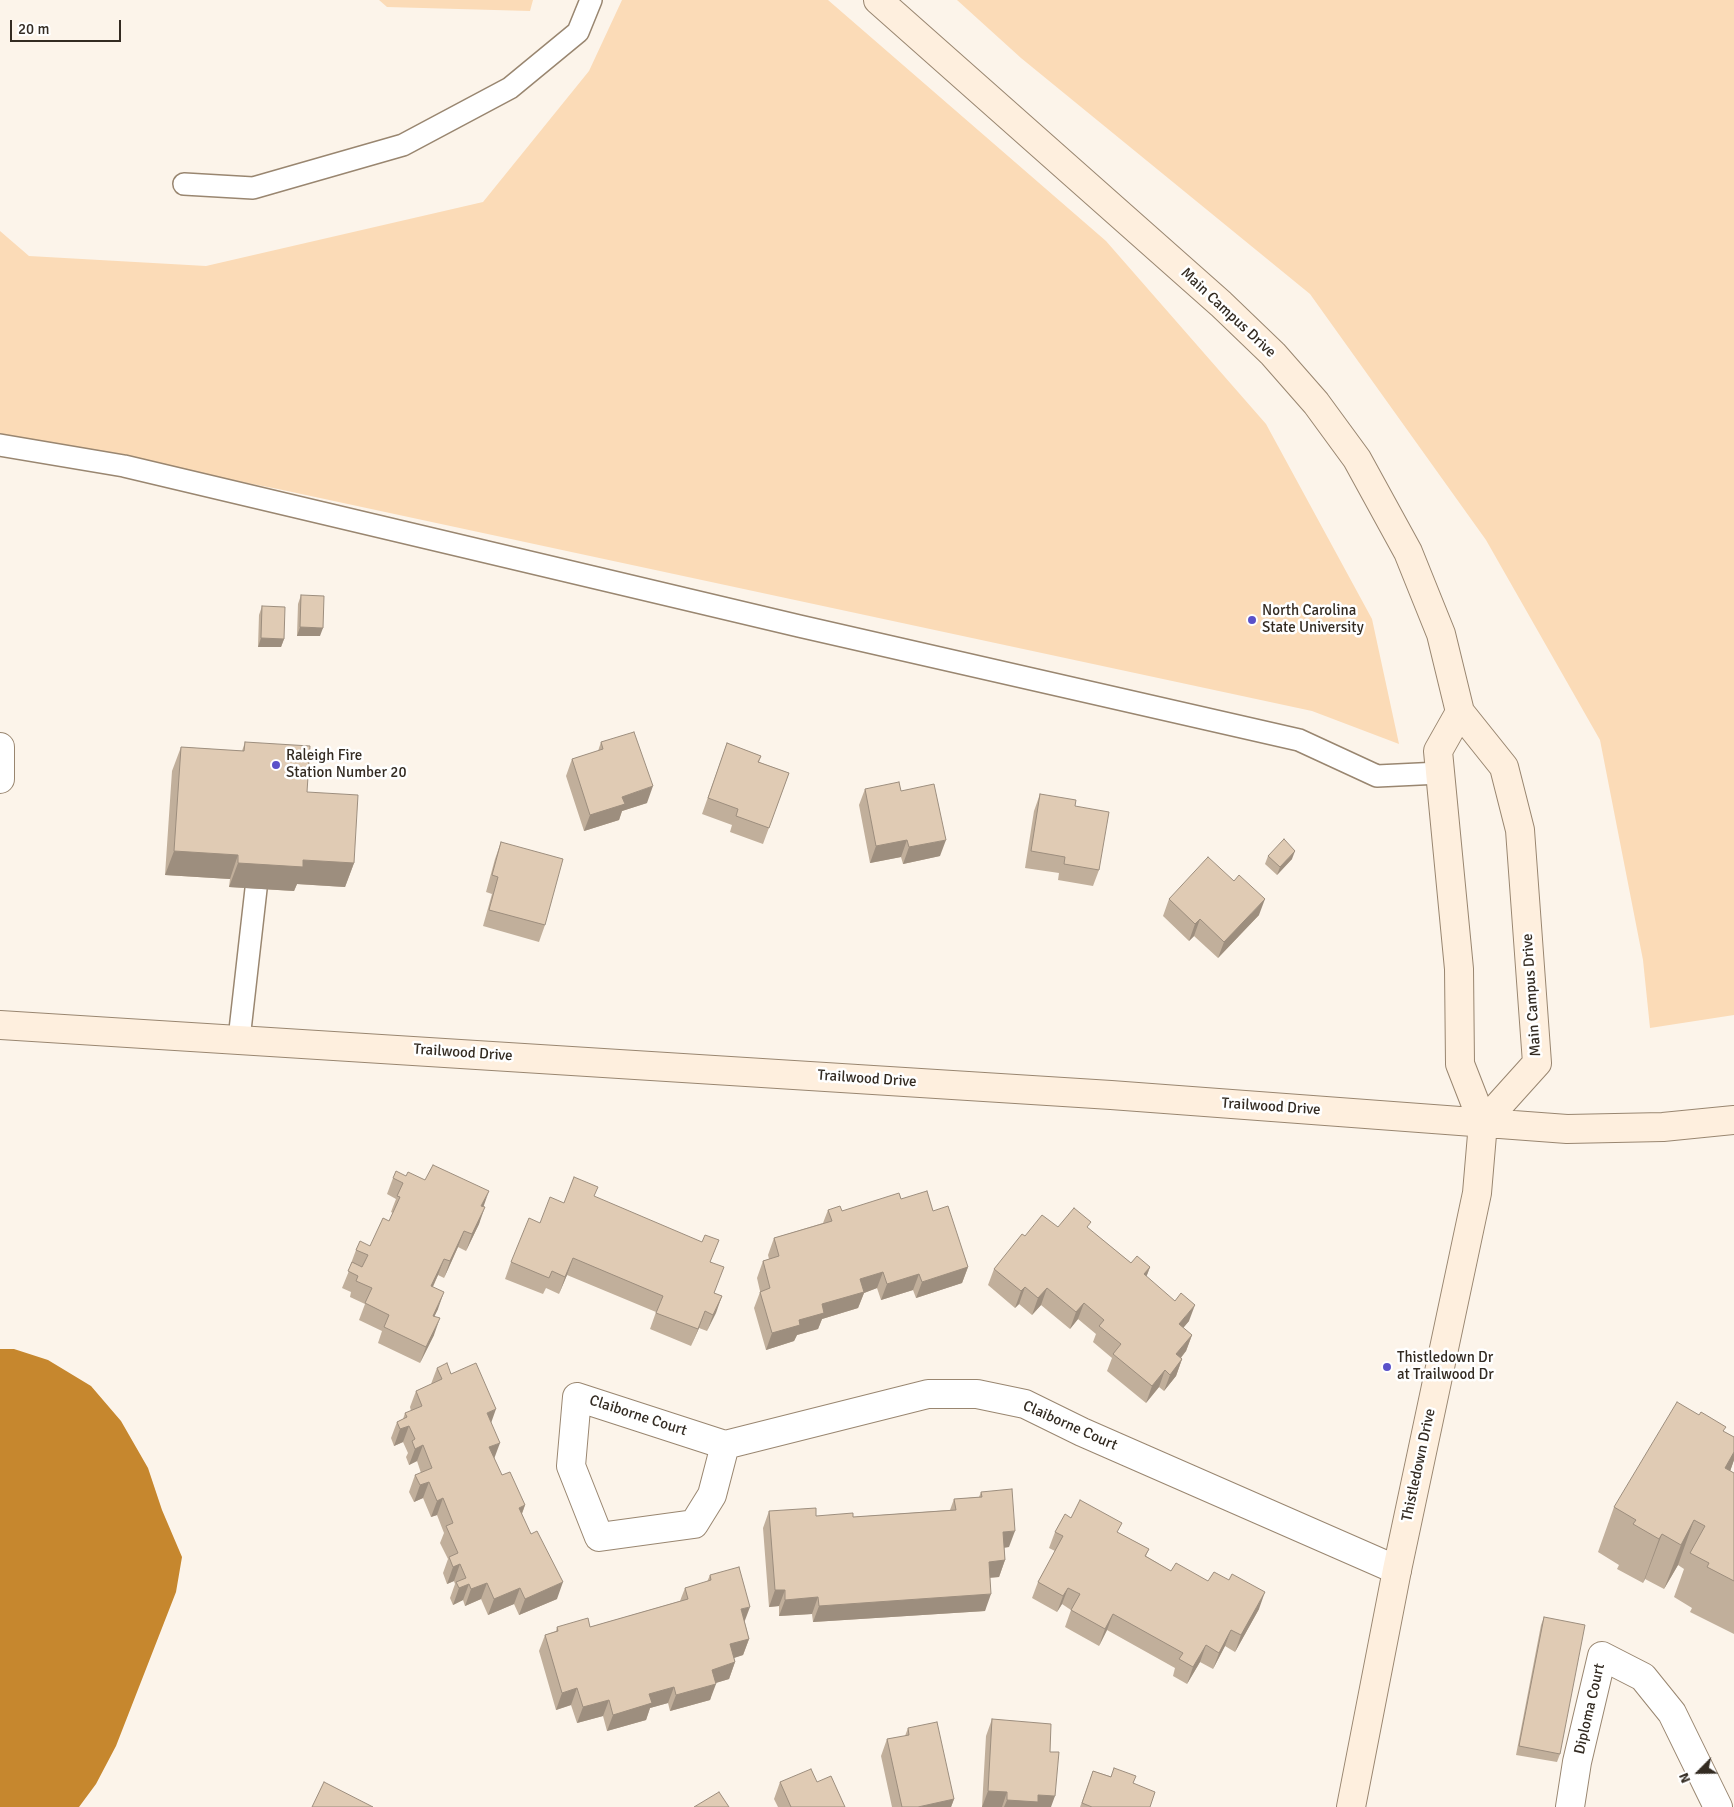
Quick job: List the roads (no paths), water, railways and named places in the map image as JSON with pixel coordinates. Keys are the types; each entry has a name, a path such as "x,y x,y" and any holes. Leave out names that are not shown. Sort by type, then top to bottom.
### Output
{"main road":[{"name":"Main Campus Drive","path":"878,0 1221,304 1273,354 1316,403 1357,459 1408,552 1441,634 1460,712 1504,767 1520,830 1537,1063 1483,1123"},
{"path":"1460,712 1438,751 1459,969 1460,1064 1483,1123"},
{"name":"Trailwood Drive","path":"0,1025 1111,1095 1567,1129 1663,1127 1734,1120"},
{"name":"Thistledown Drive","path":"1351,1807 1397,1570 1477,1193 1483,1123"}],"street":[{"path":"0,748 0,779"},
{"name":"Claiborne Court","path":"725,1445 712,1495 694,1524 599,1537 571,1466 577,1397 725,1445 928,1394 977,1394 1025,1404 1109,1444 1397,1570"},
{"name":"Diploma Court","path":"1570,1807 1577,1762 1602,1656 1643,1676 1672,1713 1718,1807"}],"lane":[{"path":"184,184 253,188 403,145 510,88 578,32 591,0"},
{"path":"0,445 124,466 799,626 1299,740 1377,776 1440,773"},
{"path":"239,1039 256,889"}],"place":[{"name":"North Carolina State University","path":"1252,620"},
{"name":"Raleigh Fire Station Number 20","path":"276,765"},
{"name":"Thistledown Dr at Trailwood Dr","path":"1387,1367"}]}
